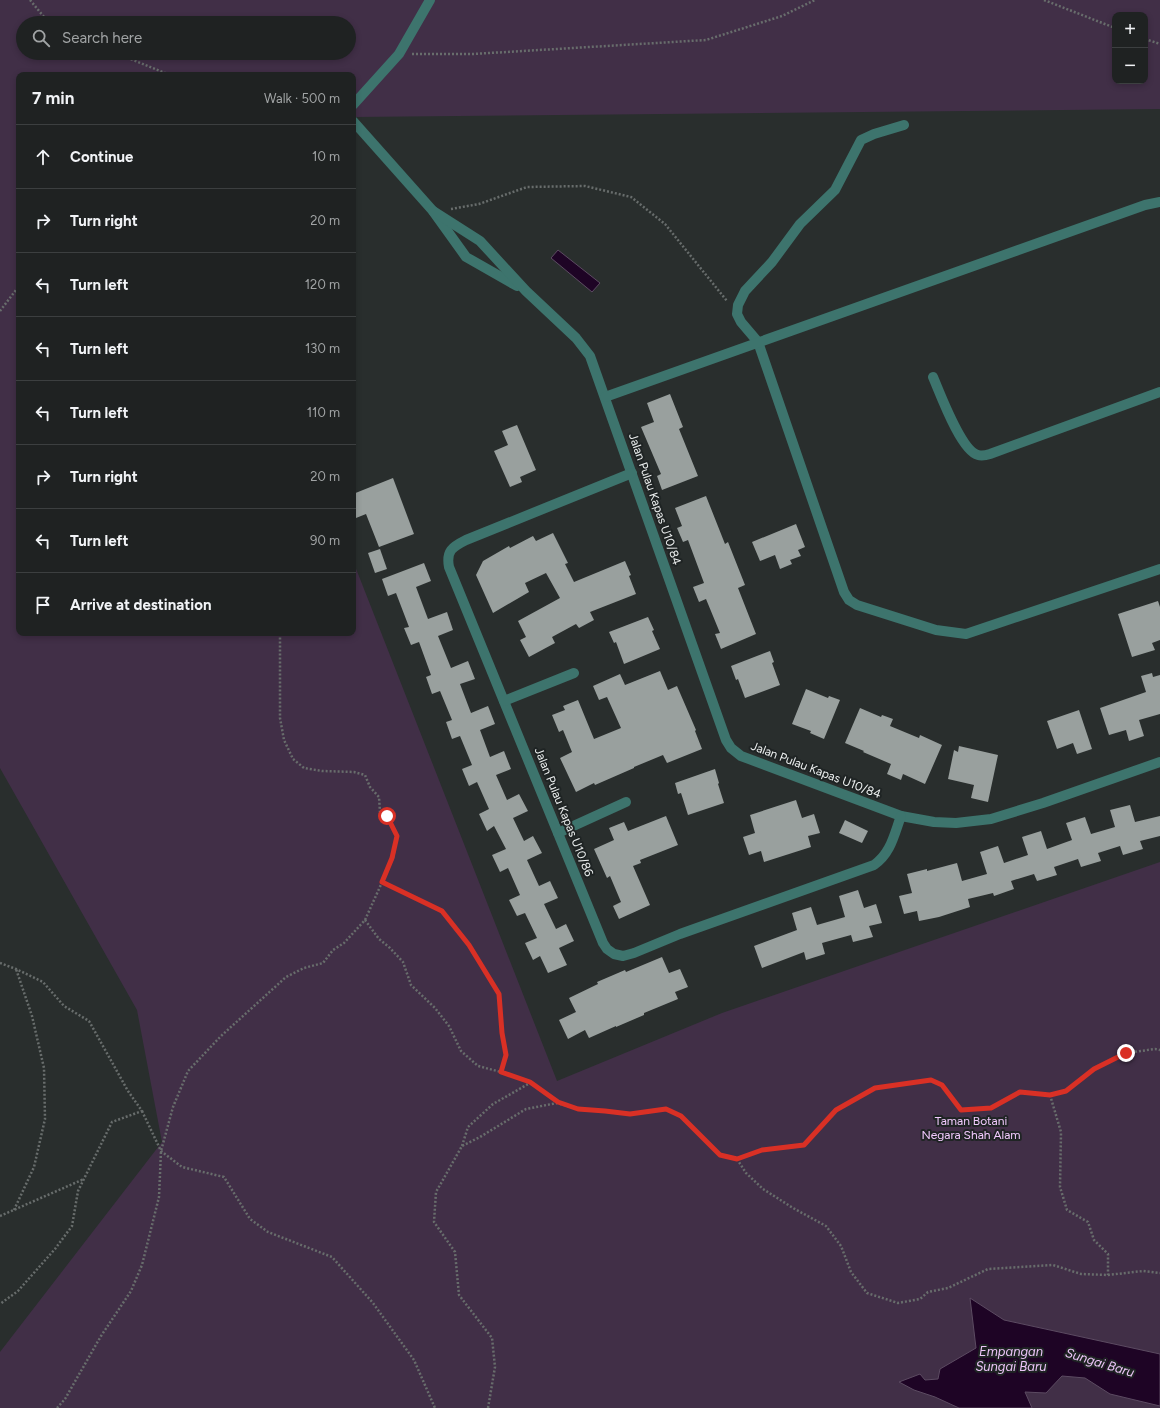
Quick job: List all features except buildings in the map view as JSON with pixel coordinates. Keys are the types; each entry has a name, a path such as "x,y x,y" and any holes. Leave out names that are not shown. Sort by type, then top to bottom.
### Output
{"street":[{"path":"356,102 399,54 430,0"},
{"path":"356,124 433,211 466,257 526,291"},
{"path":"904,125 874,134 861,140 835,190 800,224 772,262 746,291 738,306 737,314 741,322 758,342 844,592 849,600 857,605 936,630 966,634 1160,569"},
{"path":"605,397 1138,208 1160,202"},
{"path":"433,211 480,241 526,291"},
{"name":"Jalan Pulau Kapas U10/84","path":"526,291 576,338 590,356 726,740 731,748 741,756 901,816 934,822 956,823 991,819 1043,803 1160,762"},
{"path":"933,377 959,436 968,449 977,455 990,454 1160,392"},
{"name":"Jalan Pulau Kapas U10/86","path":"632,473 466,540 456,545 451,550 448,558 449,567 603,943 607,949 614,954 623,956 634,953 680,934 874,865 883,858 889,848 901,816"},
{"path":"504,701 574,673"},
{"path":"558,833 626,802"}],"path":[{"path":"30,0 44,16"},
{"path":"399,54 473,54 706,40 782,16 815,0"},
{"path":"1044,0 1112,27"},
{"path":"1148,40 1160,44"},
{"path":"133,60 163,72"},
{"path":"433,211 479,204 527,187 585,186 630,197 665,224 737,314"},
{"path":"0,311 16,290"},
{"path":"57,1408 65,1399 101,1336 130,1291 142,1265 159,1198 161,1151 173,1106 188,1071 221,1036 286,977 304,968 324,963 333,950 344,943 365,920 392,858 397,836 387,816 380,812 379,797 370,788 365,775 354,772 304,768 293,759 284,740 280,718 280,636"},
{"path":"382,882 442,911 469,945 499,994 502,1033 506,1055 501,1072"},
{"path":"365,920 379,939 403,962 411,985 440,1014 449,1026 461,1051 478,1066 530,1082 558,1102 578,1109 630,1114 666,1109 681,1116 720,1155 737,1159 762,1150 804,1145 836,1110 875,1088 931,1080 942,1085 961,1110 991,1108 1020,1092 1050,1095 1066,1091 1094,1069 1126,1053 1155,1049 1160,1050"},
{"path":"0,964 16,969 43,982 64,1006 89,1021 128,1091 142,1111 161,1151 182,1167 224,1177 250,1219 268,1232 332,1257 373,1303 414,1360 435,1408"},
{"path":"14,1210 34,1167 45,1119 44,1068 32,1016 16,969"},
{"path":"488,1408 495,1367 492,1338 459,1295 455,1252 434,1222 436,1192 462,1146 468,1127 493,1104 530,1082"},
{"path":"1050,1095 1061,1132 1060,1187 1067,1210 1088,1222 1094,1240 1108,1254 1108,1275"},
{"path":"462,1146 480,1137 526,1109 558,1102"},
{"path":"0,1304 18,1291 72,1226 78,1191 112,1122 142,1111"},
{"path":"737,1159 746,1173 763,1189 792,1208 826,1226 841,1246 851,1272 867,1293 898,1303 920,1299 928,1292 948,1288 988,1269 1053,1266 1080,1274 1108,1275 1143,1271 1160,1273"},
{"path":"0,1216 84,1178"}],"green space":[{"name":"Taman Botani Negara Shah Alam","path":"0,0 1160,0 1160,109 356,117 356,72 16,72 16,636 356,636 356,569 557,1081 722,1013 1160,862 1160,1408 0,1408 0,1352 162,1142 137,1010 0,768"}],"water":[{"path":"558,250 600,283 592,292 551,258"},
{"name":"Empangan Sungai Baru","path":"970,1298 1004,1320 1160,1354 1160,1406 1110,1394 1085,1378 1062,1376 1046,1393 1025,1392 1032,1408 959,1408 935,1397 914,1390 899,1382 920,1374 925,1380 938,1379 940,1369 976,1348"}],"route":[{"path":"387,816 397,836 392,858 382,882 442,911 469,945 499,994 502,1033 506,1055 501,1072 530,1082 558,1102 578,1109 630,1114 666,1109 681,1116 720,1155 737,1159 762,1150 804,1145 836,1110 875,1088 931,1080 942,1085 961,1110 991,1108 1020,1092 1050,1095 1066,1091 1094,1069 1126,1053"}],"water label":[{"name":"Sungai Baru","path":"1100,1362"}]}
